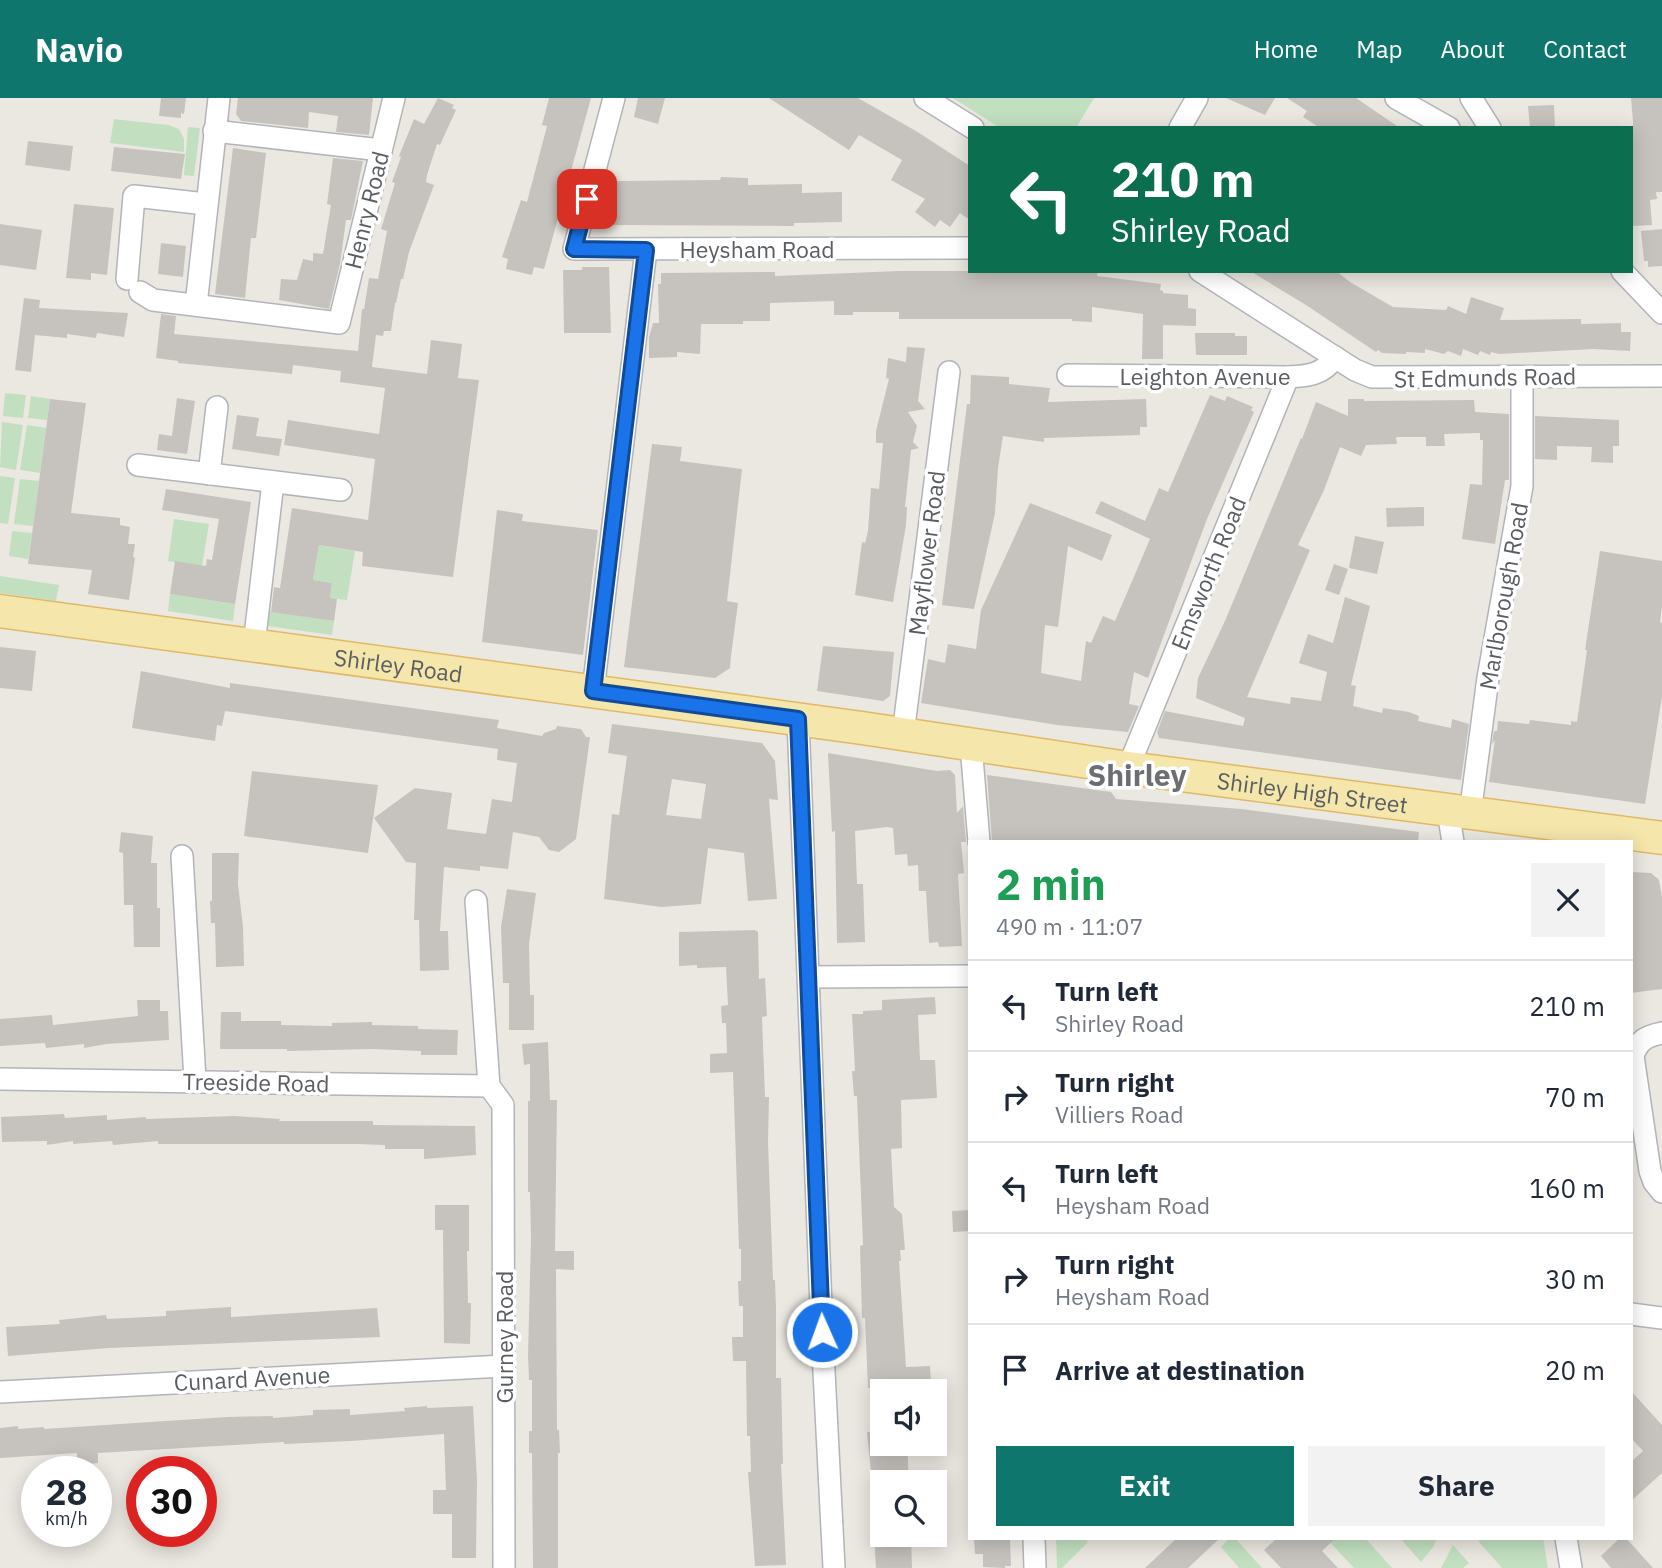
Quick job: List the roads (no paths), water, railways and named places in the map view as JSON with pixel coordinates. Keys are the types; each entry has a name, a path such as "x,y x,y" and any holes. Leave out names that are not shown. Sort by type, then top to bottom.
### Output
{"main road":[{"name":"Shirley Road","path":"0,611 798,719"},
{"name":"Shirley High Street","path":"798,719 1128,768 1662,838"}],"street":[{"path":"206,204 126,196 134,286 153,300 196,305 219,98"},
{"name":"Henry Road","path":"196,305 339,323 394,98"},
{"name":"Heysham Road","path":"614,98 574,249 968,248"},
{"path":"925,98 970,126"},
{"path":"1181,126 1197,98"},
{"path":"1396,98 1445,126"},
{"path":"1471,98 1489,126"},
{"path":"214,131 381,150"},
{"path":"593,691 646,250"},
{"name":"St Edmunds Road","path":"1203,273 1326,352 1371,377 1662,376"},
{"path":"1624,273 1662,313"},
{"name":"Leighton Avenue","path":"1068,375 1288,377 1318,373 1327,369 1326,352"},
{"name":"Mayflower Road","path":"903,734 949,372"},
{"name":"Emsworth Road","path":"1128,768 1288,377"},
{"name":"Marlborough Road","path":"1453,840 1488,678 1522,486 1521,377"},
{"path":"209,474 217,407"},
{"path":"138,465 341,490"},
{"path":"254,645 274,482"},
{"path":"798,719 834,1568"},
{"path":"971,745 979,840"},
{"path":"182,856 195,1080"},
{"path":"476,901 489,1086"},
{"path":"809,977 968,976"},
{"path":"1662,1032 1647,1036 1636,1047 1633,1056 1650,1171 1662,1192"},
{"name":"Treeside Road","path":"0,1079 489,1086"},
{"name":"Gurney Road","path":"489,1086 503,1105 505,1568"},
{"path":"1633,1314 1662,1318"},
{"name":"Cunard Avenue","path":"0,1392 504,1366"},
{"path":"1034,1540 1035,1568"},
{"path":"1566,1540 1571,1568"}],"district":[{"name":"Shirley","path":"1137,774"}]}
